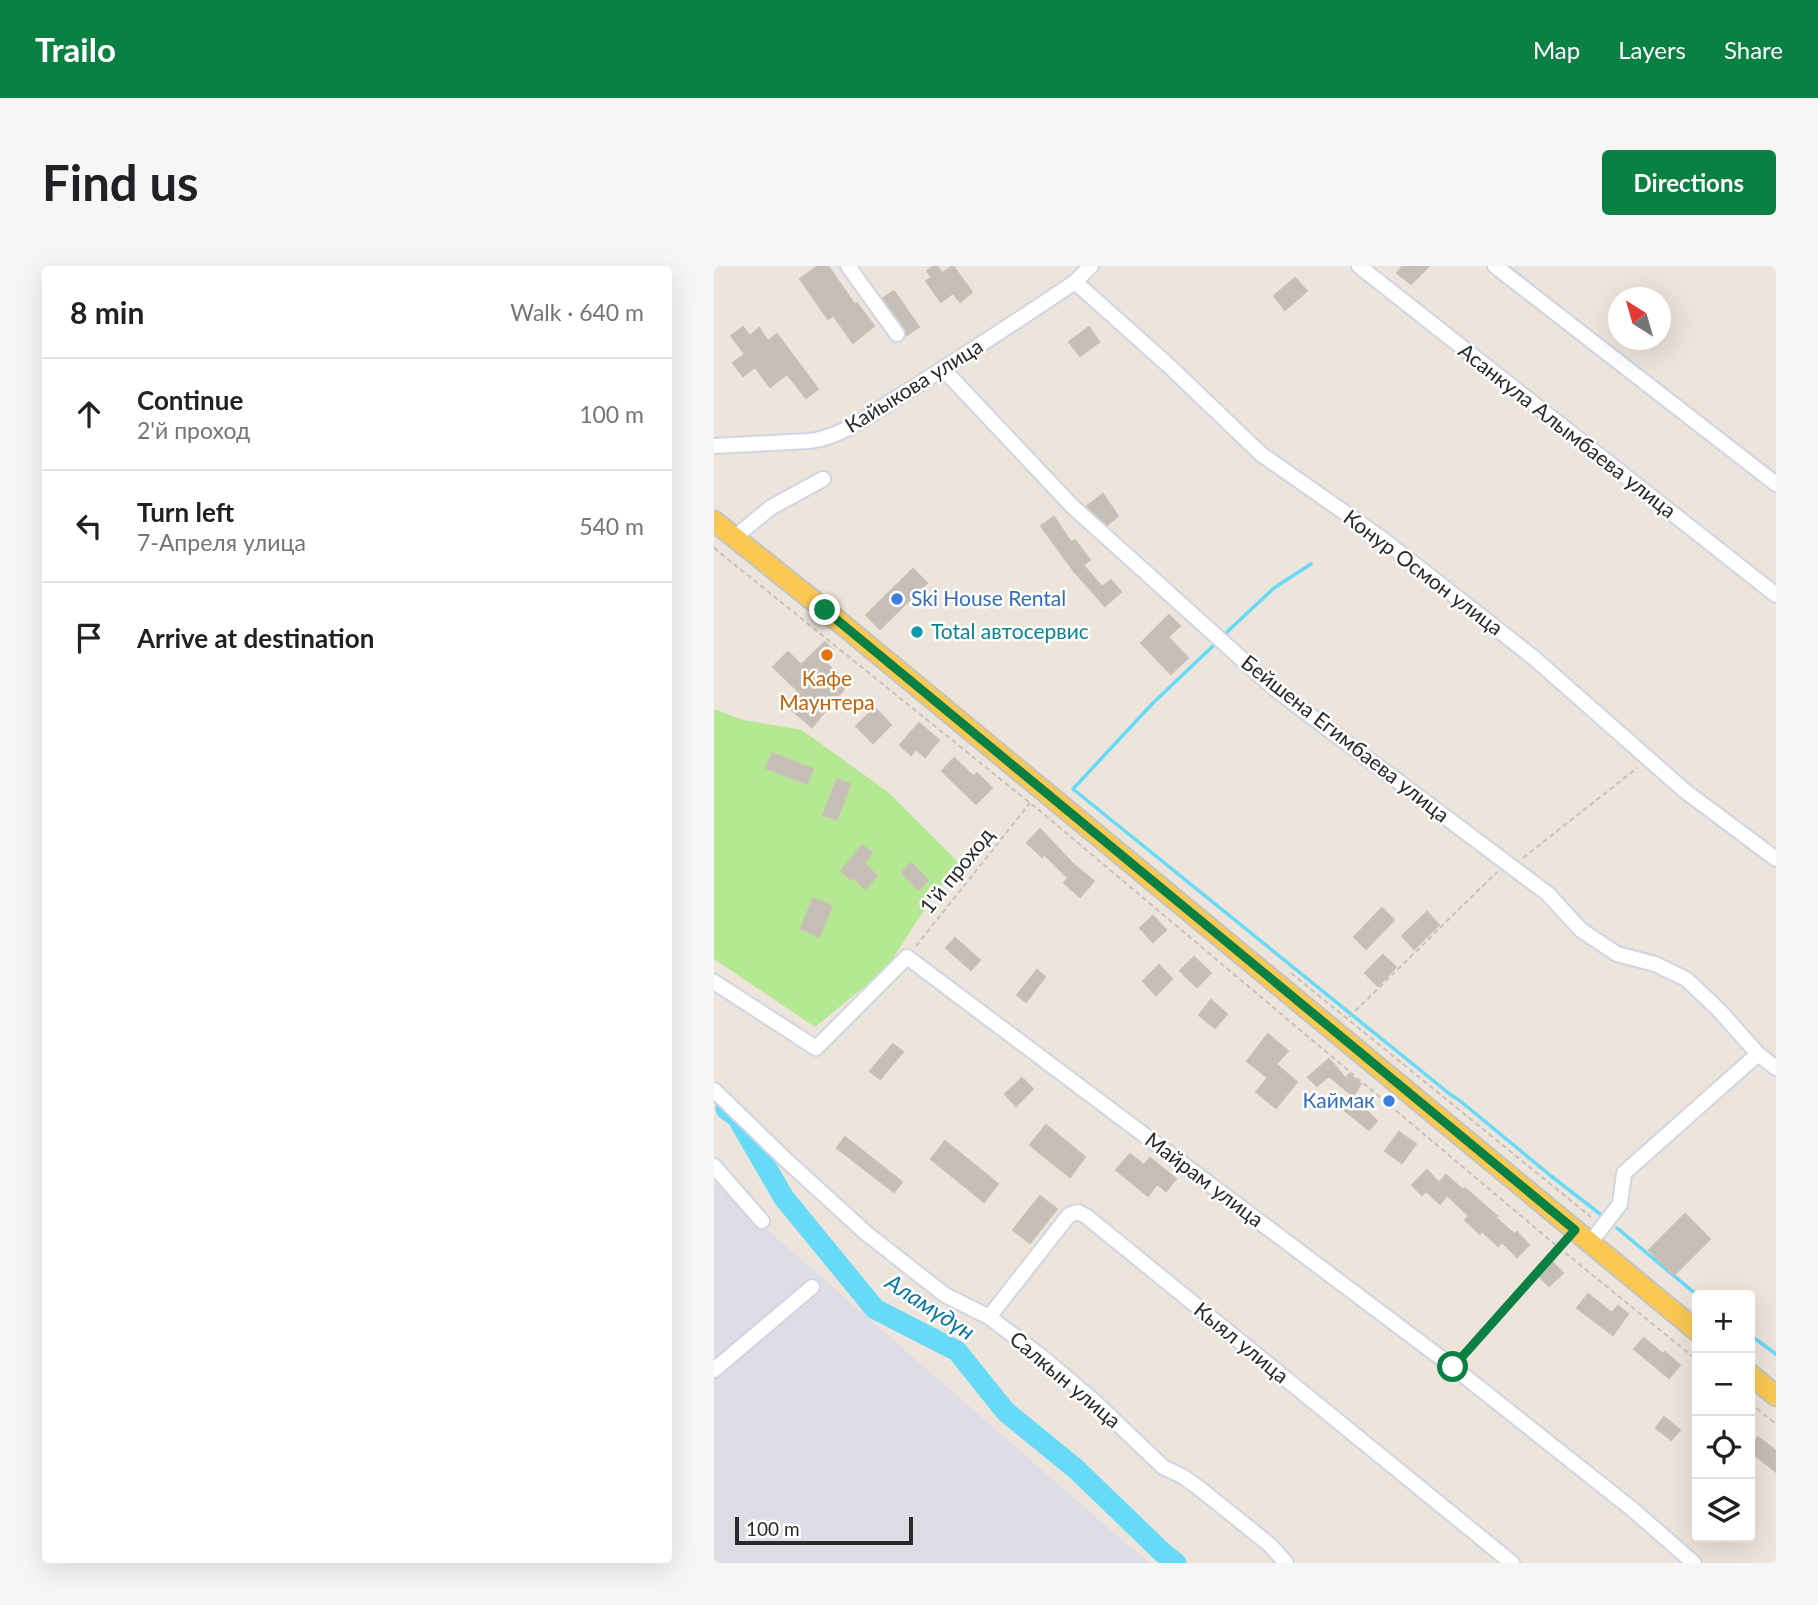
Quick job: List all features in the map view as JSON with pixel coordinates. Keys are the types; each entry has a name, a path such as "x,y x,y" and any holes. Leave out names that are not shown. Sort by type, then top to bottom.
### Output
{"main road":[{"path":"714,521 1692,1327"},
{"path":"1755,1378 1776,1396"}],"street":[{"path":"848,266 897,334"},
{"name":"Асанкула Алымбаева улица","path":"1359,266 1776,596"},
{"path":"1494,266 1776,484"},
{"name":"Кайыкова улица","path":"714,446 821,439 841,432 1075,282 1088,267"},
{"name":"Конур Осмон улица","path":"1075,282 1167,364 1261,454 1381,538 1512,640 1685,791 1776,859"},
{"name":"Бейшена Егимбаева улица","path":"943,369 1072,506 1275,689 1548,894 1581,930 1616,954 1655,964 1686,979 1719,1010 1758,1054 1776,1068"},
{"path":"734,538 770,508 823,479"},
{"path":"714,982 816,1048 906,957"},
{"name":"Майрам улица","path":"906,957 1453,1367 1632,1509 1694,1563"},
{"path":"1590,1243 1620,1204 1624,1173 1758,1054"},
{"name":"Салкын улица","path":"714,1090 866,1233 945,1295 989,1317 1067,1377 1163,1467 1199,1488 1270,1545 1286,1563"},
{"path":"714,1166 762,1221"},
{"name":"Кыял улица","path":"989,1317 1069,1215 1078,1212 1512,1563"},
{"path":"714,1370 812,1287"}],"path":[{"path":"714,548 1030,803 1558,1247 1692,1356"},
{"path":"1348,1018 1509,865 1648,759"},
{"name":"1'й проход","path":"906,957 1030,803"},
{"path":"1291,973 1603,1227"},
{"path":"1453,1367 1575,1230"},
{"path":"1755,1407 1776,1424"}],"shaded area":[{"path":"714,1183 1114,1533 1150,1563 714,1563"}],"green space":[{"path":"714,709 743,720 802,730 888,792 958,862 887,968 815,1027 714,959"}],"building":[{"path":"818,266 828,266 855,305 857,303 874,326 853,343 833,315 828,319 800,279"},
{"path":"934,266 942,273 953,266 972,292 960,302 953,293 941,302 926,281 932,277 927,271"},
{"path":"1403,266 1429,266 1411,284 1397,273"},
{"path":"1295,278 1307,291 1285,310 1274,296"},
{"path":"894,291 919,327 907,335 905,328 883,298"},
{"path":"743,327 750,336 759,328 768,341 777,334 818,389 806,398 787,374 770,387 755,367 743,376 733,363 745,354 731,336"},
{"path":"1089,327 1099,342 1080,356 1069,342"},
{"path":"1103,494 1118,516 1107,525 1087,506"},
{"path":"1054,517 1071,542 1075,540 1090,560 1083,565 1102,587 1111,580 1121,592 1105,606 1074,571 1041,526"},
{"name":"Ski House Rental","path":"913,569 927,583 880,629 866,615"},
{"path":"1169,615 1180,626 1168,637 1188,658 1171,674 1141,643"},
{"path":"825,642 833,650 822,660 849,683 812,727 789,708 801,694 773,667 788,652 801,665"},
{"path":"875,708 891,725 873,743 856,726"},
{"path":"919,723 939,740 925,757 916,749 911,755 900,745"},
{"path":"772,753 813,769 807,784 766,768"},
{"path":"954,758 973,776 977,773 992,788 976,804 942,771"},
{"path":"837,779 850,784 837,820 823,815"},
{"path":"1040,829 1072,863 1094,881 1080,897 1064,883 1068,878 1044,854 1042,857 1027,843"},
{"path":"862,845 872,853 864,863 877,876 865,889 853,877 851,879 841,871"},
{"path":"911,863 928,880 919,890 902,873"},
{"path":"813,898 832,906 819,937 801,929"},
{"path":"1382,908 1394,920 1366,949 1354,937"},
{"path":"1427,912 1439,925 1414,949 1402,936"},
{"path":"1153,916 1166,930 1153,942 1140,928"},
{"path":"955,938 980,960 971,970 946,948"},
{"path":"1383,955 1396,967 1378,986 1365,973"},
{"path":"1194,957 1211,973 1197,987 1180,971"},
{"path":"1159,965 1172,979 1156,995 1143,981"},
{"path":"1037,970 1045,977 1026,1002 1017,995"},
{"path":"1211,1000 1227,1014 1215,1028 1199,1015"},
{"path":"1268,1034 1288,1051 1276,1064 1297,1082 1276,1108 1256,1092 1268,1078 1247,1061"},
{"path":"893,1044 903,1052 880,1079 870,1071"},
{"path":"1329,1059 1346,1079 1349,1074 1361,1084 1353,1096 1329,1076 1317,1086 1308,1077"},
{"path":"1022,1078 1033,1089 1016,1106 1005,1094"},
{"path":"1357,1098 1377,1121 1369,1130 1345,1111"},
{"path":"1046,1125 1085,1157 1070,1177 1030,1145"},
{"path":"1399,1132 1416,1144 1402,1163 1385,1151"},
{"path":"845,1137 902,1182 894,1192 837,1148"},
{"path":"945,1141 998,1184 984,1202 931,1159"},
{"path":"1130,1154 1144,1165 1150,1158 1176,1179 1166,1191 1157,1184 1148,1196 1116,1170"},
{"path":"1427,1170 1439,1183 1446,1175 1463,1190 1465,1188 1529,1245 1517,1257 1502,1242 1498,1246 1482,1231 1480,1234 1465,1220 1469,1216 1447,1195 1440,1204 1426,1191 1422,1195 1412,1185"},
{"path":"1040,1196 1057,1209 1030,1243 1013,1230"},
{"path":"1685,1214 1710,1239 1674,1275 1649,1250"},
{"path":"1550,1260 1563,1273 1549,1286 1536,1273"},
{"path":"1588,1294 1612,1313 1618,1306 1628,1314 1613,1335 1577,1308"},
{"path":"1644,1338 1680,1365 1669,1378 1634,1349"},
{"path":"1664,1417 1680,1430 1671,1440 1656,1428"},
{"path":"1758,1437 1776,1451 1776,1472 1755,1455 1755,1441"}],"waterway":[{"path":"1507,266 1534,287"},
{"path":"1227,632 1274,588 1311,564"},
{"path":"1213,646 1152,704 1073,789 1604,1217"},
{"name":"Аламүдүн","path":"726,1109 737,1117 784,1198 875,1309 957,1351 1006,1412 1076,1469 1176,1563"},
{"path":"1617,1228 1692,1291"},
{"path":"1755,1339 1776,1354"}],"place":[{"name":"Ski House Rental","path":"897,599"},
{"name":"Total автосервис","path":"917,632"},
{"name":"Кафе Маунтера","path":"827,655"},
{"name":"Каймак","path":"1389,1101"}],"route":[{"path":"825,610 1575,1230 1453,1367"}]}
